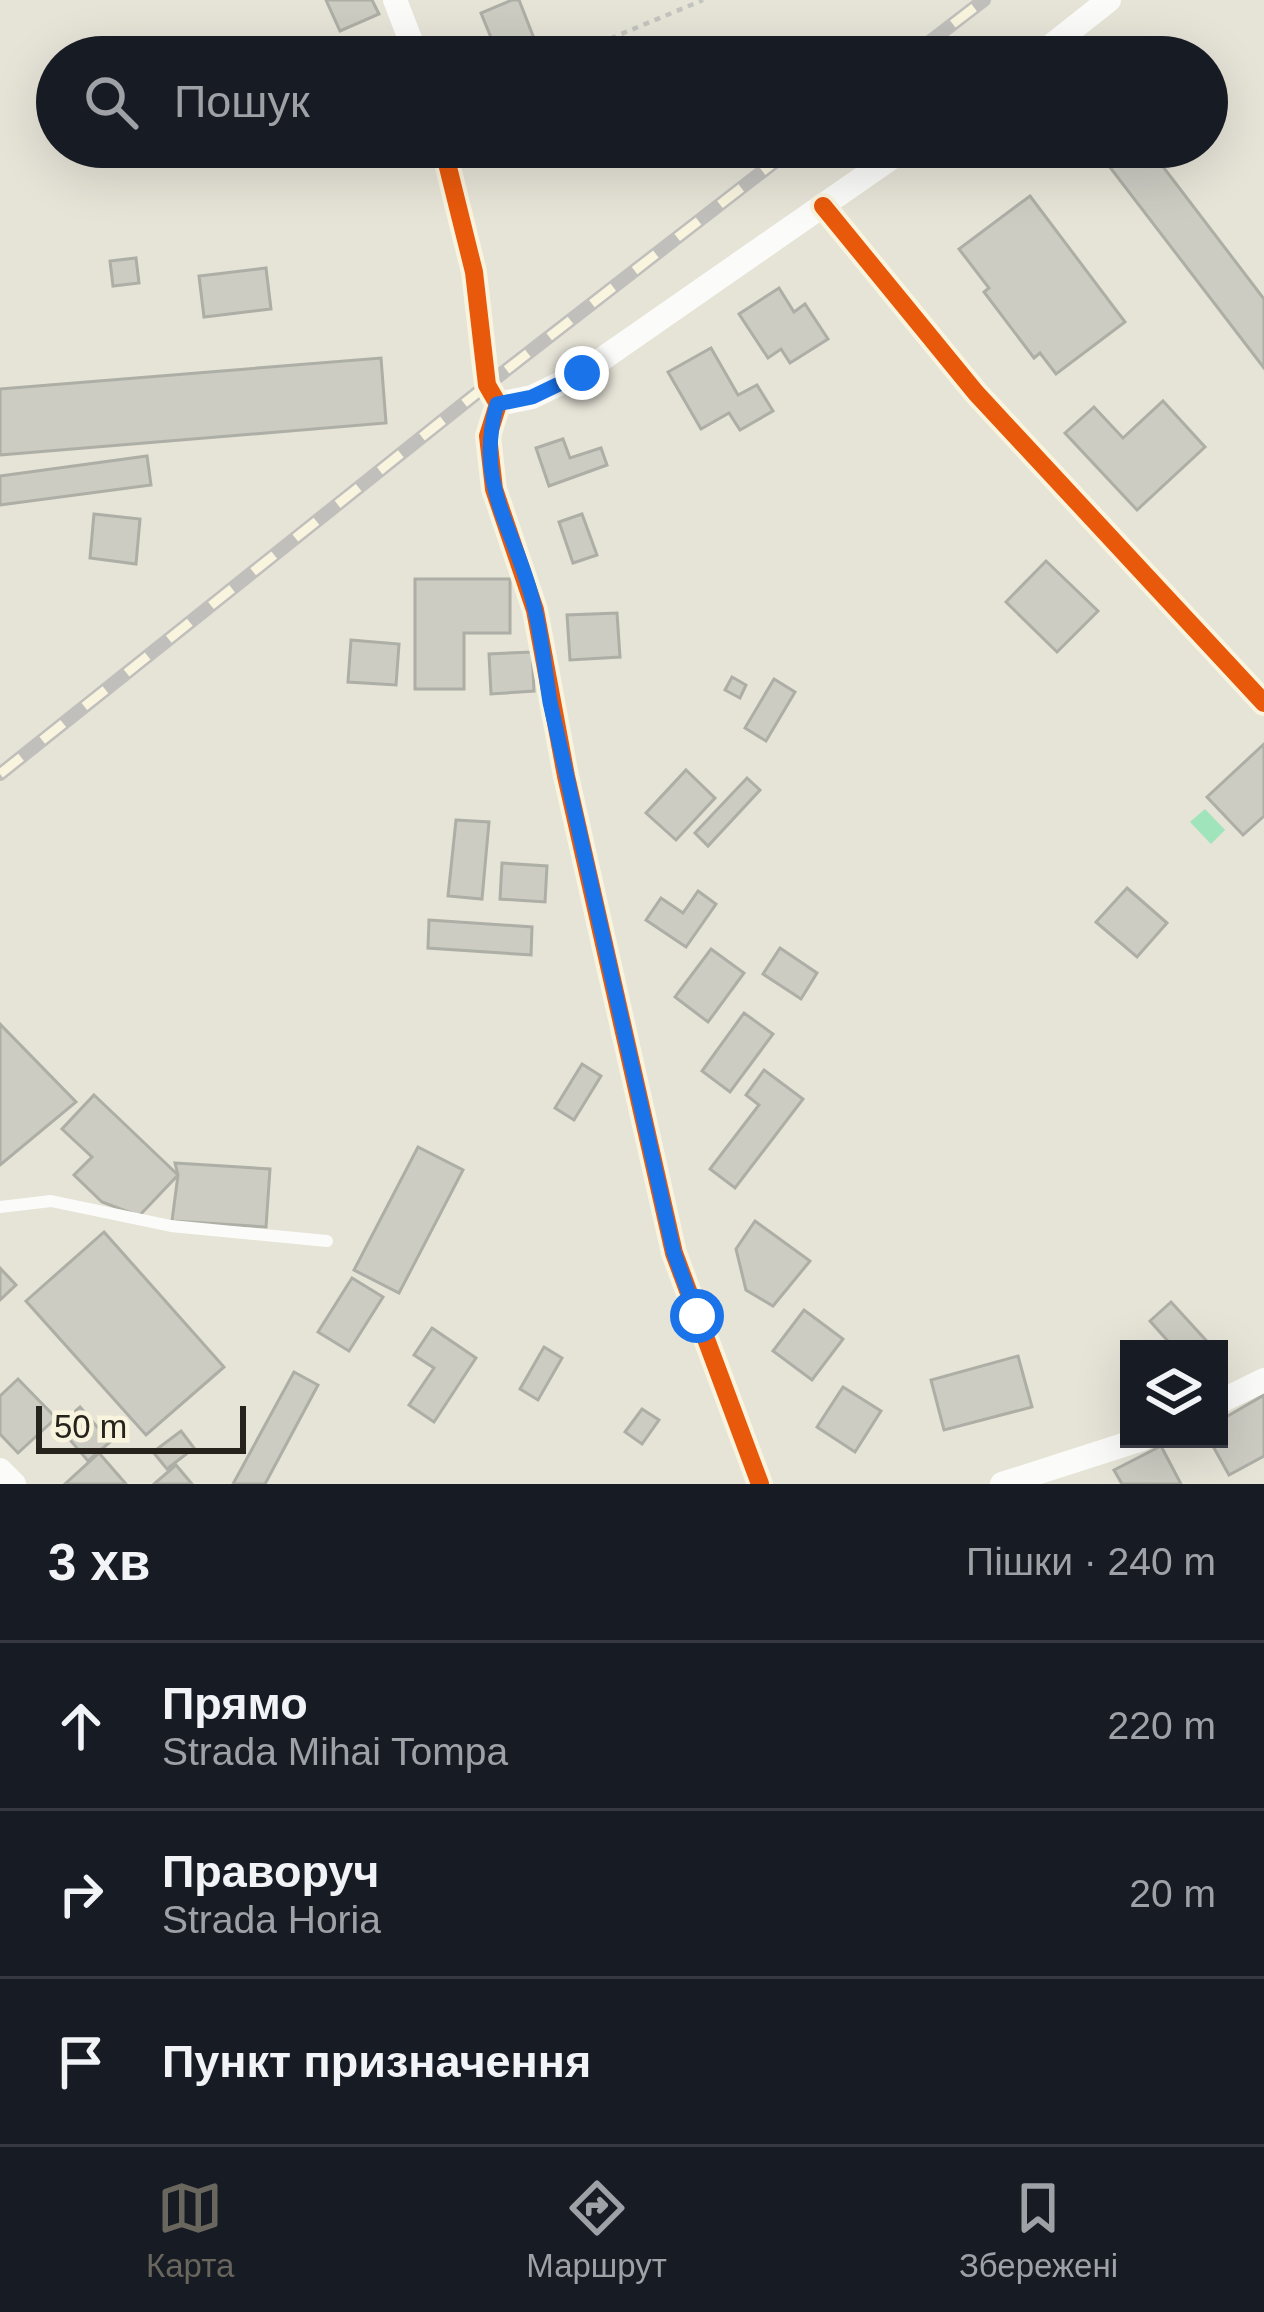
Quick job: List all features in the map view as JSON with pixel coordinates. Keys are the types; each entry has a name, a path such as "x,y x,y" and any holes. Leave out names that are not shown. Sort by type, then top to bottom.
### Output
{"street":[{"path":"395,0 409,36"},
{"path":"1064,36 1109,0"},
{"path":"448,168 474,272 487,385 497,404 488,436 494,489 535,610 554,720 674,1253 760,1484"},
{"path":"497,404 532,397 582,373 878,168"},
{"path":"823,206 976,393 1264,703"},
{"path":"1228,1398 1264,1380"},
{"path":"1002,1484 1120,1446"},
{"path":"0,1470 14,1484"}],"lane":[{"path":"0,1207 51,1201 171,1226 327,1241"}],"path":[{"path":"616,36 703,0"}],"shaded area":[{"path":"1205,809 1225,830 1211,844 1190,822"}],"building":[{"path":"326,0 372,0 379,14 340,31"},
{"path":"519,0 533,36 490,36 481,13"},
{"path":"1111,168 1164,168 1264,299 1264,368"},
{"path":"1030,196 1125,322 1056,374 1040,353 1034,358 984,292 989,288 959,249"},
{"path":"136,258 139,283 113,286 110,261"},
{"path":"266,268 271,309 204,317 199,276"},
{"path":"779,288 794,312 805,304 828,339 790,363 781,349 768,358 739,314"},
{"path":"711,348 738,395 757,385 773,411 740,430 729,413 701,429 668,372"},
{"path":"381,358 386,423 0,455 0,389"},
{"path":"1163,401 1205,447 1137,510 1065,433 1094,407 1123,438"},
{"path":"563,439 570,458 601,448 607,465 549,486 536,448"},
{"path":"147,456 151,485 0,505 0,476"},
{"path":"94,514 140,519 136,564 90,558"},
{"path":"582,514 597,555 573,563 559,522"},
{"path":"1046,561 1098,611 1057,652 1006,602"},
{"path":"415,579 510,579 510,633 464,633 464,689 415,689"},
{"path":"617,613 620,657 570,660 567,615"},
{"path":"351,640 399,644 396,685 348,682"},
{"path":"532,652 534,691 491,694 489,654"},
{"path":"732,677 746,685 740,698 725,690"},
{"path":"774,679 795,692 766,741 745,728"},
{"path":"1264,744 1264,816 1243,835 1207,797"},
{"path":"686,770 715,798 676,840 646,813"},
{"path":"747,778 760,790 708,846 695,833"},
{"path":"456,820 489,822 482,899 448,896"},
{"path":"502,863 547,866 545,902 500,899"},
{"path":"1127,888 1167,923 1137,957 1096,922"},
{"path":"698,891 716,904 686,947 646,920 661,898 683,913"},
{"path":"429,920 532,927 531,955 428,948"},
{"path":"780,948 817,973 801,999 763,974"},
{"path":"711,949 744,973 708,1022 675,997"},
{"path":"744,1013 773,1034 730,1092 702,1071"},
{"path":"0,1024 76,1102 0,1165"},
{"path":"582,1064 601,1076 574,1120 555,1108"},
{"path":"764,1070 803,1099 735,1188 710,1169 759,1105 746,1095"},
{"path":"94,1095 178,1175 139,1216 102,1202 74,1175 92,1157 62,1129"},
{"path":"418,1147 463,1170 399,1293 354,1270"},
{"path":"175,1163 270,1169 266,1227 172,1221 178,1175"},
{"path":"755,1221 810,1261 773,1306 746,1290 736,1249"},
{"path":"104,1232 224,1367 146,1435 26,1301"},
{"path":"0,1268 16,1285 0,1300"},
{"path":"352,1278 383,1297 349,1351 318,1332"},
{"path":"1171,1302 1206,1340 1167,1340 1150,1321"},
{"path":"804,1310 843,1339 812,1380 773,1351"},
{"path":"432,1328 476,1358 434,1422 409,1405 434,1368 414,1355"},
{"path":"544,1347 562,1358 538,1400 520,1389"},
{"path":"1018,1356 1032,1407 944,1430 931,1380"},
{"path":"294,1372 318,1385 265,1484 233,1484"},
{"path":"18,1379 56,1418 18,1453 0,1434 0,1396"},
{"path":"843,1387 881,1411 855,1452 817,1427"},
{"path":"1264,1395 1264,1456 1229,1475 1214,1448 1228,1448 1228,1416"},
{"path":"80,1407 110,1442 88,1461 58,1426"},
{"path":"642,1409 659,1420 642,1444 625,1432"},
{"path":"181,1431 194,1448 167,1469 153,1452"},
{"path":"1162,1448 1181,1484 1122,1484 1114,1470"},
{"path":"99,1453 126,1484 65,1484"},
{"path":"176,1465 192,1484 154,1484"}],"railway":[{"path":"937,36 984,0"},
{"path":"0,774 767,168"}],"cycle path":[{"path":"448,168 474,272 487,385 498,404 488,436 494,489 535,610 566,776 674,1253 760,1484"},
{"path":"823,206 976,393 1264,703"}],"route":[{"path":"582,373 532,397 497,404 488,436 488,460 535,610 550,702 674,1253 697,1316"}]}
